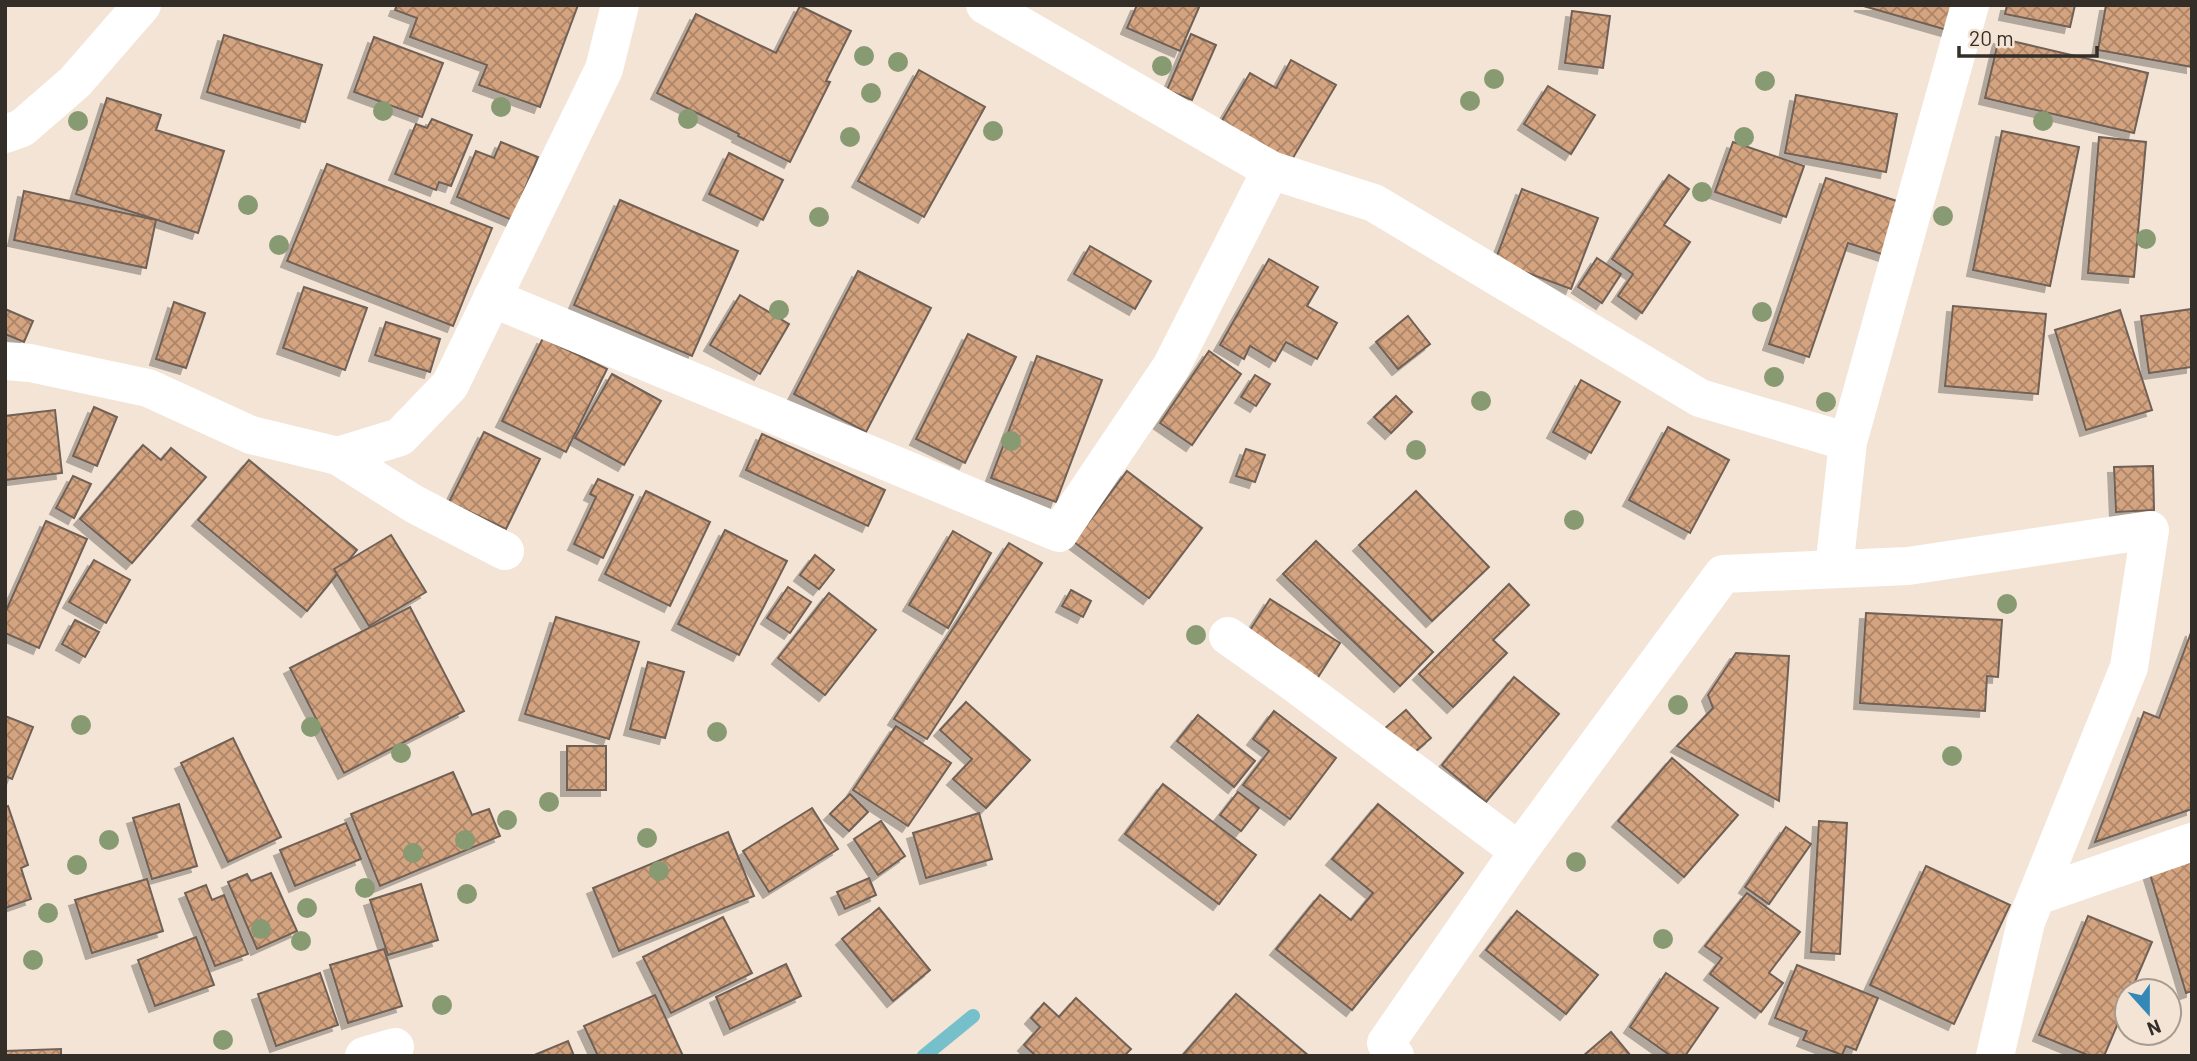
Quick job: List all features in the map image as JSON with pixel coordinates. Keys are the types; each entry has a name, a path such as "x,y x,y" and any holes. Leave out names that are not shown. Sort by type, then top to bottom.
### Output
{"street":[{"path":"5,134 22,128 75,82 142,5"},
{"path":"338,456 400,437 450,385 604,69 620,5"},
{"path":"985,5 1270,170 1374,203 1700,398 1848,442"},
{"path":"1834,569 1848,442 1970,5"},
{"path":"492,298 1059,533 1171,367 1270,170"},
{"path":"5,361 30,363 148,388 251,435 338,456 414,504 505,551"},
{"path":"1386,1052 1519,851 1723,574 1908,566 2150,530 2129,667 2026,922 1995,1056"},
{"path":"1228,636 1519,851"},
{"path":"2037,896 2192,842"}],"building":[{"path":"397,5 578,5 540,107 479,85 487,65 410,37 417,18 395,10"},
{"path":"1137,5 1200,5 1180,51 1127,28"},
{"path":"1860,5 1955,5 1947,30"},
{"path":"2007,5 2075,5 2070,27 2005,14"},
{"path":"2106,5 2192,5 2192,67 2098,50"},
{"path":"800,6 851,31 826,81 830,82 790,162 657,93 696,14 776,53"},
{"path":"1572,11 1610,16 1603,68 1565,63"},
{"path":"1191,34 1216,45 1192,100 1167,90"},
{"path":"224,35 322,65 305,122 207,92"},
{"path":"374,37 443,63 422,117 354,92"},
{"path":"1999,38 2148,73 2134,133 1985,98"},
{"path":"1291,60 1336,85 1287,168 1217,129 1250,73 1276,88"},
{"path":"919,70 985,107 924,217 858,181"},
{"path":"1548,86 1595,115 1571,154 1524,124"},
{"path":"1796,95 1897,114 1886,172 1785,153"},
{"path":"107,98 161,115 156,130 224,151 198,233 76,194"},
{"path":"432,119 472,135 451,186 439,182 436,190 395,174 416,124 427,128"},
{"path":"2002,131 2079,147 2050,286 1973,270"},
{"path":"2099,137 2146,142 2134,277 2088,273"},
{"path":"501,142 538,157 512,220 457,197 476,151 494,158"},
{"path":"1733,142 1804,166 1786,217 1715,192"},
{"path":"729,153 783,180 763,220 709,194"},
{"path":"327,164 492,228 453,326 287,261"},
{"path":"1669,175 1689,189 1664,225 1690,242 1642,313 1618,296 1633,274 1612,259"},
{"path":"1826,178 1906,204 1888,256 1848,243 1809,357 1769,344"},
{"path":"1522,189 1598,218 1571,289 1495,261"},
{"path":"24,191 156,220 146,268 14,240"},
{"path":"620,200 738,251 692,356 574,305"},
{"path":"1090,246 1151,281 1135,309 1074,274"},
{"path":"1597,258 1621,274 1602,303 1578,287"},
{"path":"1269,259 1318,287 1307,306 1337,323 1317,359 1286,342 1275,361 1250,346 1244,359 1220,345"},
{"path":"858,271 931,308 866,432 794,394"},
{"path":"304,287 367,308 345,370 283,348"},
{"path":"740,295 789,324 760,374 710,345"},
{"path":"174,302 205,313 186,368 156,359"},
{"path":"1953,306 2046,314 2038,394 1945,386"},
{"path":"5,309 33,321 24,342 5,334"},
{"path":"2192,309 2192,367 2149,373 2141,316"},
{"path":"2120,310 2152,410 2086,430 2055,330"},
{"path":"1408,316 1430,344 1398,369 1376,342"},
{"path":"386,322 440,339 430,372 375,355"},
{"path":"968,334 1016,357 965,463 916,439"},
{"path":"543,338 607,369 566,452 502,421"},
{"path":"1209,351 1241,374 1192,445 1160,423"},
{"path":"1037,356 1102,380 1056,502 991,478"},
{"path":"612,374 661,401 624,465 575,438"},
{"path":"1255,375 1270,384 1256,406 1241,397"},
{"path":"1581,380 1620,402 1591,453 1553,432"},
{"path":"1396,396 1412,412 1391,433 1374,417"},
{"path":"94,407 117,417 97,466 73,456"},
{"path":"55,410 62,473 5,480 5,416"},
{"path":"1668,427 1729,460 1690,533 1629,500"},
{"path":"484,432 540,459 506,529 449,502"},
{"path":"762,434 885,490 868,526 746,470"},
{"path":"143,445 161,460 171,448 206,477 132,563 80,519"},
{"path":"1246,449 1265,455 1255,482 1236,476"},
{"path":"249,460 357,550 307,611 198,520"},
{"path":"2153,466 2154,510 2116,512 2114,467"},
{"path":"1127,471 1202,528 1149,598 1074,542"},
{"path":"73,476 91,484 74,518 56,508"},
{"path":"598,479 633,495 603,558 574,544 596,497 590,494"},
{"path":"646,491 710,522 670,606 605,574"},
{"path":"1416,491 1489,567 1432,621 1359,545"},
{"path":"46,521 87,539 39,648 5,633 5,613"},
{"path":"725,530 787,561 739,655 678,624"},
{"path":"953,531 991,553 948,628 909,605"},
{"path":"391,535 426,592 369,626 334,569"},
{"path":"1316,541 1433,652 1400,686 1283,574"},
{"path":"1009,543 1042,563 927,739 894,719"},
{"path":"815,555 834,570 819,589 800,575"},
{"path":"94,560 130,580 106,623 69,602"},
{"path":"1509,584 1529,605 1493,640 1507,653 1453,707 1419,674"},
{"path":"788,587 811,602 790,633 767,618"},
{"path":"1071,590 1091,601 1083,617 1062,606"},
{"path":"829,593 876,630 825,695 778,658"},
{"path":"1270,599 1340,643 1315,682 1245,638"},
{"path":"410,607 464,711 344,773 290,668"},
{"path":"1866,613 2002,620 1998,677 1987,676 1985,711 1860,703"},
{"path":"556,617 639,642 609,739 525,714"},
{"path":"75,620 99,632 85,657 62,644"},
{"path":"2192,630 2192,809 2095,842 2144,712 2159,718"},
{"path":"1736,653 1789,656 1779,801 1677,746 1713,708 1708,695"},
{"path":"648,662 684,672 665,738 630,729"},
{"path":"1514,677 1559,714 1486,802 1442,765"},
{"path":"966,702 1030,760 986,808 953,779 972,759 940,730"},
{"path":"1406,710 1431,738 1409,757 1384,729"},
{"path":"1274,711 1336,758 1290,819 1243,785 1269,751 1253,739"},
{"path":"1198,715 1255,761 1234,787 1177,741"},
{"path":"5,716 33,727 12,779 5,776"},
{"path":"896,726 951,763 908,826 853,790"},
{"path":"233,738 281,837 228,862 181,763"},
{"path":"567,746 606,746 606,790 567,790"},
{"path":"1672,758 1738,815 1684,877 1618,821"},
{"path":"453,772 472,815 489,809 500,836 380,886 351,814"},
{"path":"1163,784 1256,855 1219,904 1125,834"},
{"path":"1238,792 1259,808 1241,831 1220,815"},
{"path":"850,794 868,812 849,831 830,814"},
{"path":"179,804 197,866 152,879 133,818"},
{"path":"1378,804 1463,873 1352,1010 1276,949 1320,895 1351,920 1373,893 1332,859"},
{"path":"8,806 28,865 21,868 31,899 5,908 5,807"},
{"path":"812,808 838,849 769,892 743,851"},
{"path":"979,813 992,859 926,878 913,833"},
{"path":"881,821 905,856 878,875 854,839"},
{"path":"1819,821 1847,823 1840,954 1811,952"},
{"path":"346,823 361,859 295,886 280,850"},
{"path":"1786,827 1811,844 1769,904 1745,887"},
{"path":"728,832 754,896 619,951 593,888"},
{"path":"2192,857 2192,991 2186,993 2183,977 2149,871"},
{"path":"1926,866 2010,905 1954,1024 1870,985"},
{"path":"271,873 297,931 257,949 228,882 247,874 251,881"},
{"path":"869,878 876,895 845,909 837,892"},
{"path":"147,879 163,931 92,953 75,900"},
{"path":"421,884 438,940 388,955 370,900"},
{"path":"206,885 212,900 224,895 248,954 215,966 185,893"},
{"path":"1747,893 1800,932 1769,973 1783,983 1761,1012 1710,974 1722,958 1705,946"},
{"path":"879,908 930,970 893,1001 842,939"},
{"path":"1517,911 1598,975 1566,1014 1486,950"},
{"path":"2088,916 2152,942 2137,977 2113,977 2113,1035 2104,1056 2090,1056 2039,1035"},
{"path":"723,917 752,973 671,1013 643,957"},
{"path":"196,937 214,985 155,1006 138,960"},
{"path":"384,949 402,1006 348,1023 330,965"},
{"path":"786,964 801,996 730,1029 716,997"},
{"path":"1797,965 1878,998 1856,1050 1846,1046 1842,1055 1803,1040 1807,1031 1775,1018"},
{"path":"320,973 338,1025 276,1046 258,994"},
{"path":"1666,973 1718,1008 1685,1056 1671,1056 1630,1027"},
{"path":"1236,994 1309,1056 1182,1056"},
{"path":"655,995 683,1056 598,1056 584,1026"},
{"path":"1076,998 1131,1049 1124,1056 1036,1056 1024,1045 1040,1027 1031,1018 1044,1003 1059,1017"},
{"path":"1611,1032 1631,1056 1583,1056"},
{"path":"568,1041 574,1056 532,1056"},
{"path":"61,1049 61,1056 5,1056 5,1051"}],"waterway":[{"path":"924,1056 973,1016"}]}
